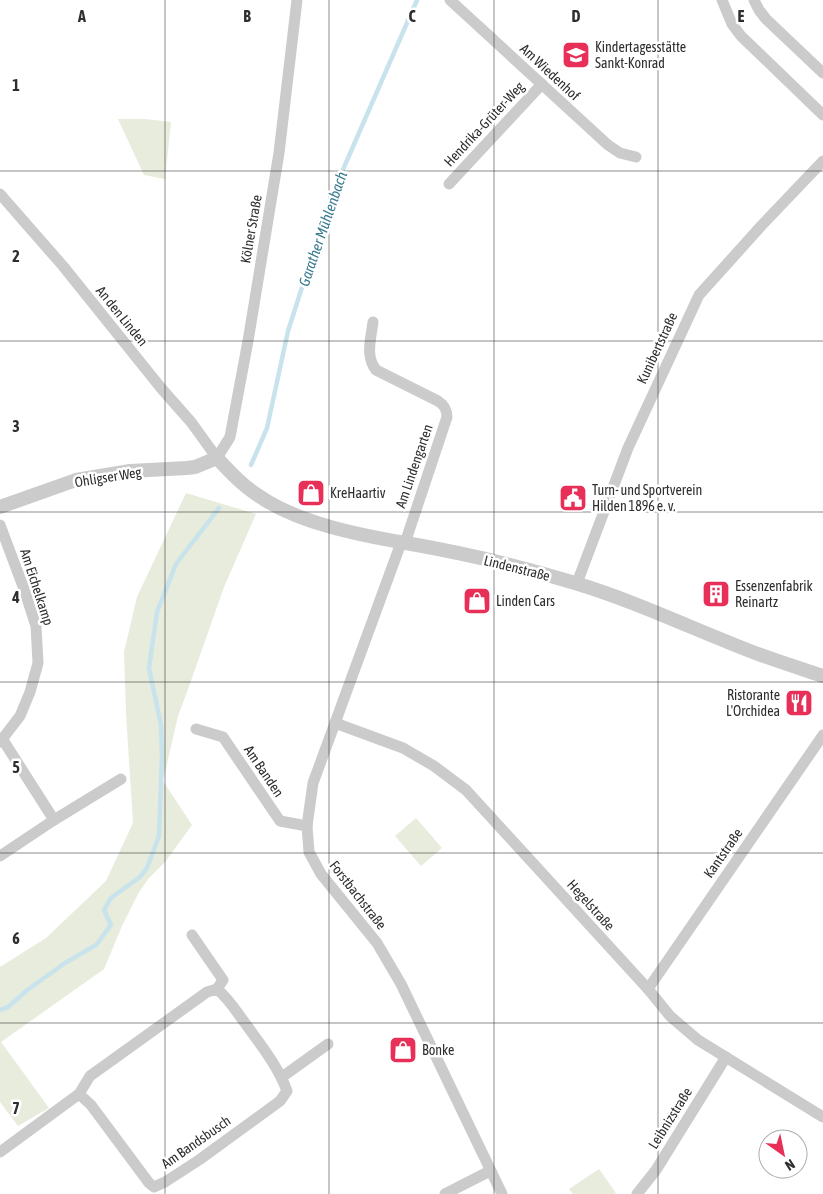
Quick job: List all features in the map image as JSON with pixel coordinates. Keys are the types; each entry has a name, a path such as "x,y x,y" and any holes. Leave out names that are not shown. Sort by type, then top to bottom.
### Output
{"street":[{"name":"Kölner Straße","path":"217,458 230,437 248,341 279,153 297,0"},
{"name":"Am Wiedenhof","path":"450,0 608,145 620,153 636,157"},
{"path":"722,0 732,24 741,36 823,115"},
{"path":"754,0 766,19 823,73"},
{"name":"Hendrika-Grüter-Weg","path":"449,184 542,84"},
{"name":"Kunibertstraße","path":"577,583 628,448 699,295 823,161"},
{"name":"An den Linden","path":"0,194 63,266 161,388 191,422 217,458"},
{"name":"Am Lindengarten","path":"373,322 369,355 371,363 376,370 438,401 447,412 447,417 403,543"},
{"name":"Ohligser Weg","path":"0,507 76,480 130,471 187,468 217,458"},
{"name":"Lindenstraße","path":"217,458 247,488 260,497 281,509 324,525 514,565 577,583 636,604 759,655 823,676"},
{"name":"Am Eichelkamp","path":"0,525 36,626 38,663 30,692 20,716 1,741 54,820"},
{"name":"Forstbachstraße","path":"403,543 313,782 307,826 309,852 322,874 377,943 401,984 502,1194"},
{"name":"Hegelstraße","path":"335,723 403,748 434,766 466,790 648,989 670,1016 698,1040 823,1117"},
{"name":"Am Banden","path":"196,729 223,737 280,821 307,826"},
{"name":"Kantstraße","path":"648,989 823,734"},
{"path":"0,856 54,820 122,779"},
{"path":"0,1152 80,1094 90,1076 207,992 218,989 223,980 192,935"},
{"path":"218,989 225,996 282,1077 328,1044"},
{"name":"Leibnizstraße","path":"637,1194 656,1170 726,1057"},
{"name":"Am Bandsbusch","path":"80,1094 91,1105 148,1183 154,1187 199,1160 280,1101 286,1090 282,1077"},
{"path":"445,1194 490,1171"}],"green space":[{"path":"118,119 145,119 171,122 165,179 144,175"},
{"path":"186,493 256,514 224,587 178,716 163,781 192,825 165,862 149,878 139,892 104,969 1,1042 49,1108 18,1126 0,1102 0,967 46,938 106,881 133,823 124,652 137,597"},
{"path":"416,818 442,848 421,866 395,836"},
{"path":"599,1169 616,1193 573,1194 569,1189"}],"waterway":[{"name":"Garather Mühlenbach","path":"251,465 267,428 288,331 331,197 417,0"},
{"name":"Garather Mühlenbach","path":"0,1010 8,1007 26,991 65,963 96,945 111,925 104,910 111,898 140,877 147,868 159,836 162,754 161,725 149,668 157,612 176,564 219,508"}],"place":[{"name":"Kindertagesstätte Sankt-Konrad","path":"576,55"},
{"name":"KreHaartiv","path":"311,493"},
{"name":"Turn- und Sportverein Hilden 1896 e. v.","path":"573,498"},
{"name":"Essenzenfabrik Reinartz","path":"716,594"},
{"name":"Linden Cars","path":"477,601"},
{"name":"Ristorante L'Orchidea","path":"799,703"},
{"name":"Bonke","path":"403,1050"}]}
